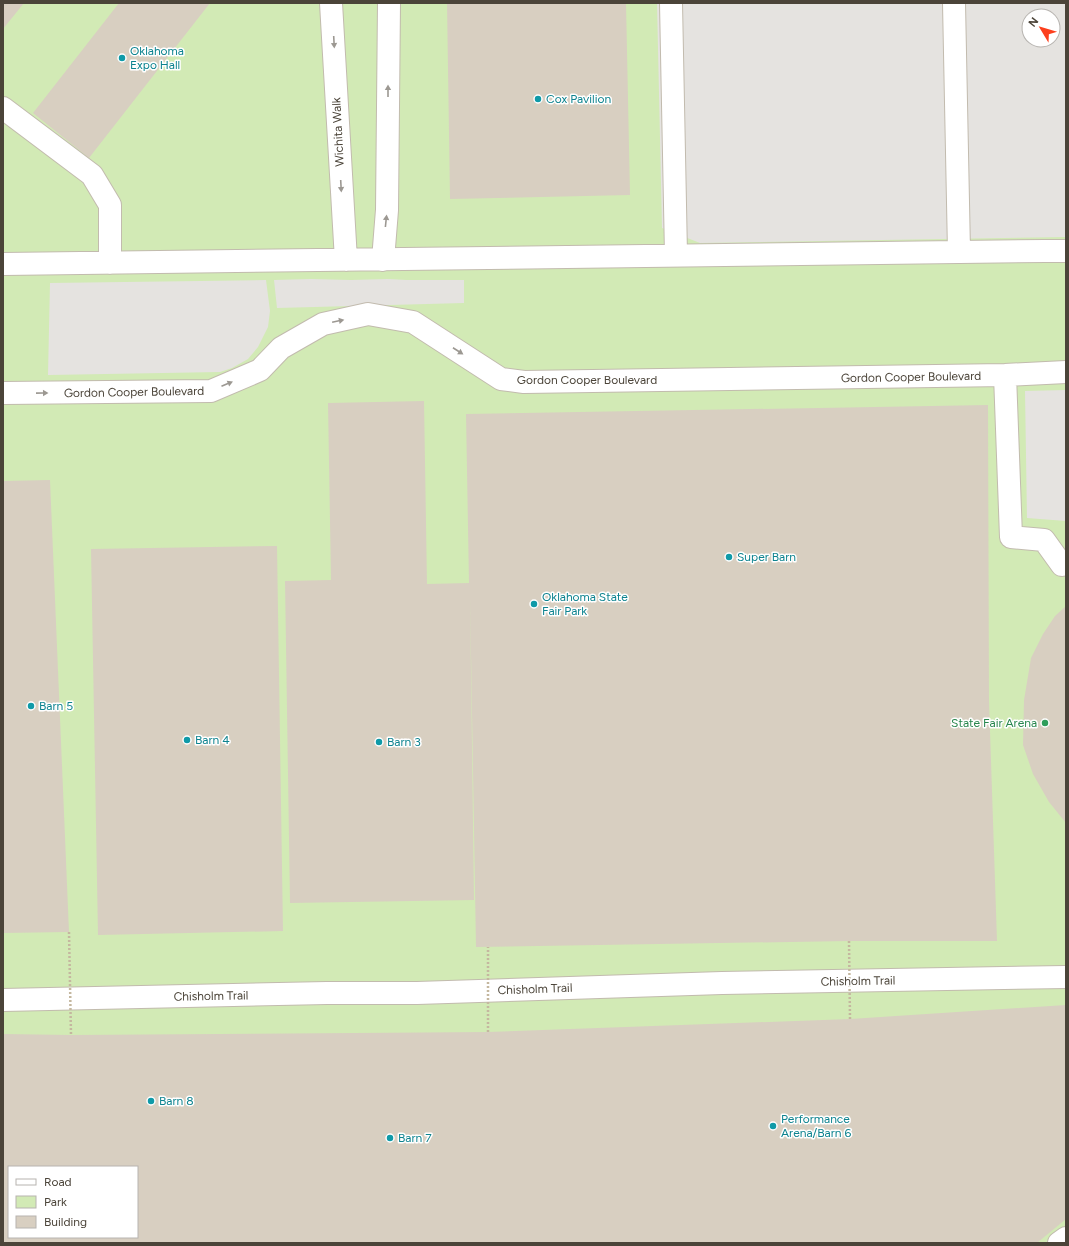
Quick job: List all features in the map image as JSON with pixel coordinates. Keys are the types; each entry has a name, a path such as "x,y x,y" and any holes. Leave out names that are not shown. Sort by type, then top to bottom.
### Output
{"street":[{"name":"Wichita Walk","path":"331,3 346,260"},
{"path":"382,260 387,210 389,3"},
{"path":"671,3 676,255"},
{"path":"954,3 959,252"},
{"path":"3,108 92,175 110,205 110,263"},
{"path":"3,264 1066,251"},
{"name":"Gordon Cooper Boulevard","path":"3,393 211,391 260,370 281,348 323,324 368,314 413,322 501,379 524,382 1005,375 1066,372"},
{"path":"1005,375 1011,537 1044,540 1062,565"},
{"name":"Chisholm Trail","path":"3,1000 327,993 417,993 730,983 1066,977"},
{"path":"1058,1243 1066,1238"}],"path":[{"path":"69,932 71,1035"},
{"path":"849,941 850,1019"},
{"path":"488,947 488,1032"}],"green space":[{"name":"Oklahoma State Fair Park","path":"3,3 1066,3 1066,1243 3,1243"}],"shaded area":[{"path":"657,3 1066,3 1066,237 700,243 662,228"},
{"path":"266,280 270,311 268,327 258,347 248,359 232,368 220,372 48,375 50,283"},
{"path":"274,280 464,280 464,303 277,308"},
{"path":"1066,390 1066,521 1027,518 1025,391"}],"building":[{"path":"3,3 24,3 3,29"},
{"name":"Oklahoma Expo Hall","path":"119,3 210,3 89,158 33,113"},
{"name":"Cox Pavilion","path":"447,3 626,3 630,195 450,199"},
{"name":"Super Barn","path":"424,401 427,584 469,583 466,414 988,405 989,701 997,941 849,941 476,947 470,594 474,900 290,903 285,581 331,580 328,403"},
{"name":"Barn 5","path":"50,480 69,932 3,933 3,481"},
{"name":"Barn 4","path":"277,546 283,931 98,935 91,549"},
{"name":"State Fair Arena","path":"1066,606 1066,823 1049,802 1033,774 1023,745 1024,700 1031,658 1043,634 1055,616"},
{"path":"1066,1005 1066,1219 1037,1243 3,1243 3,1034 71,1035 488,1032 850,1019"}],"place":[{"name":"Oklahoma Expo Hall","path":"122,58"},
{"name":"Cox Pavilion","path":"538,99"},
{"name":"Super Barn","path":"729,557"},
{"name":"Oklahoma State Fair Park","path":"534,604"},
{"name":"Barn 5","path":"31,706"},
{"name":"State Fair Arena","path":"1045,723"},
{"name":"Barn 4","path":"187,740"},
{"name":"Barn 3","path":"379,742"},
{"name":"Barn 8","path":"151,1101"},
{"name":"Performance Arena/Barn 6","path":"773,1126"},
{"name":"Barn 7","path":"390,1138"}]}
